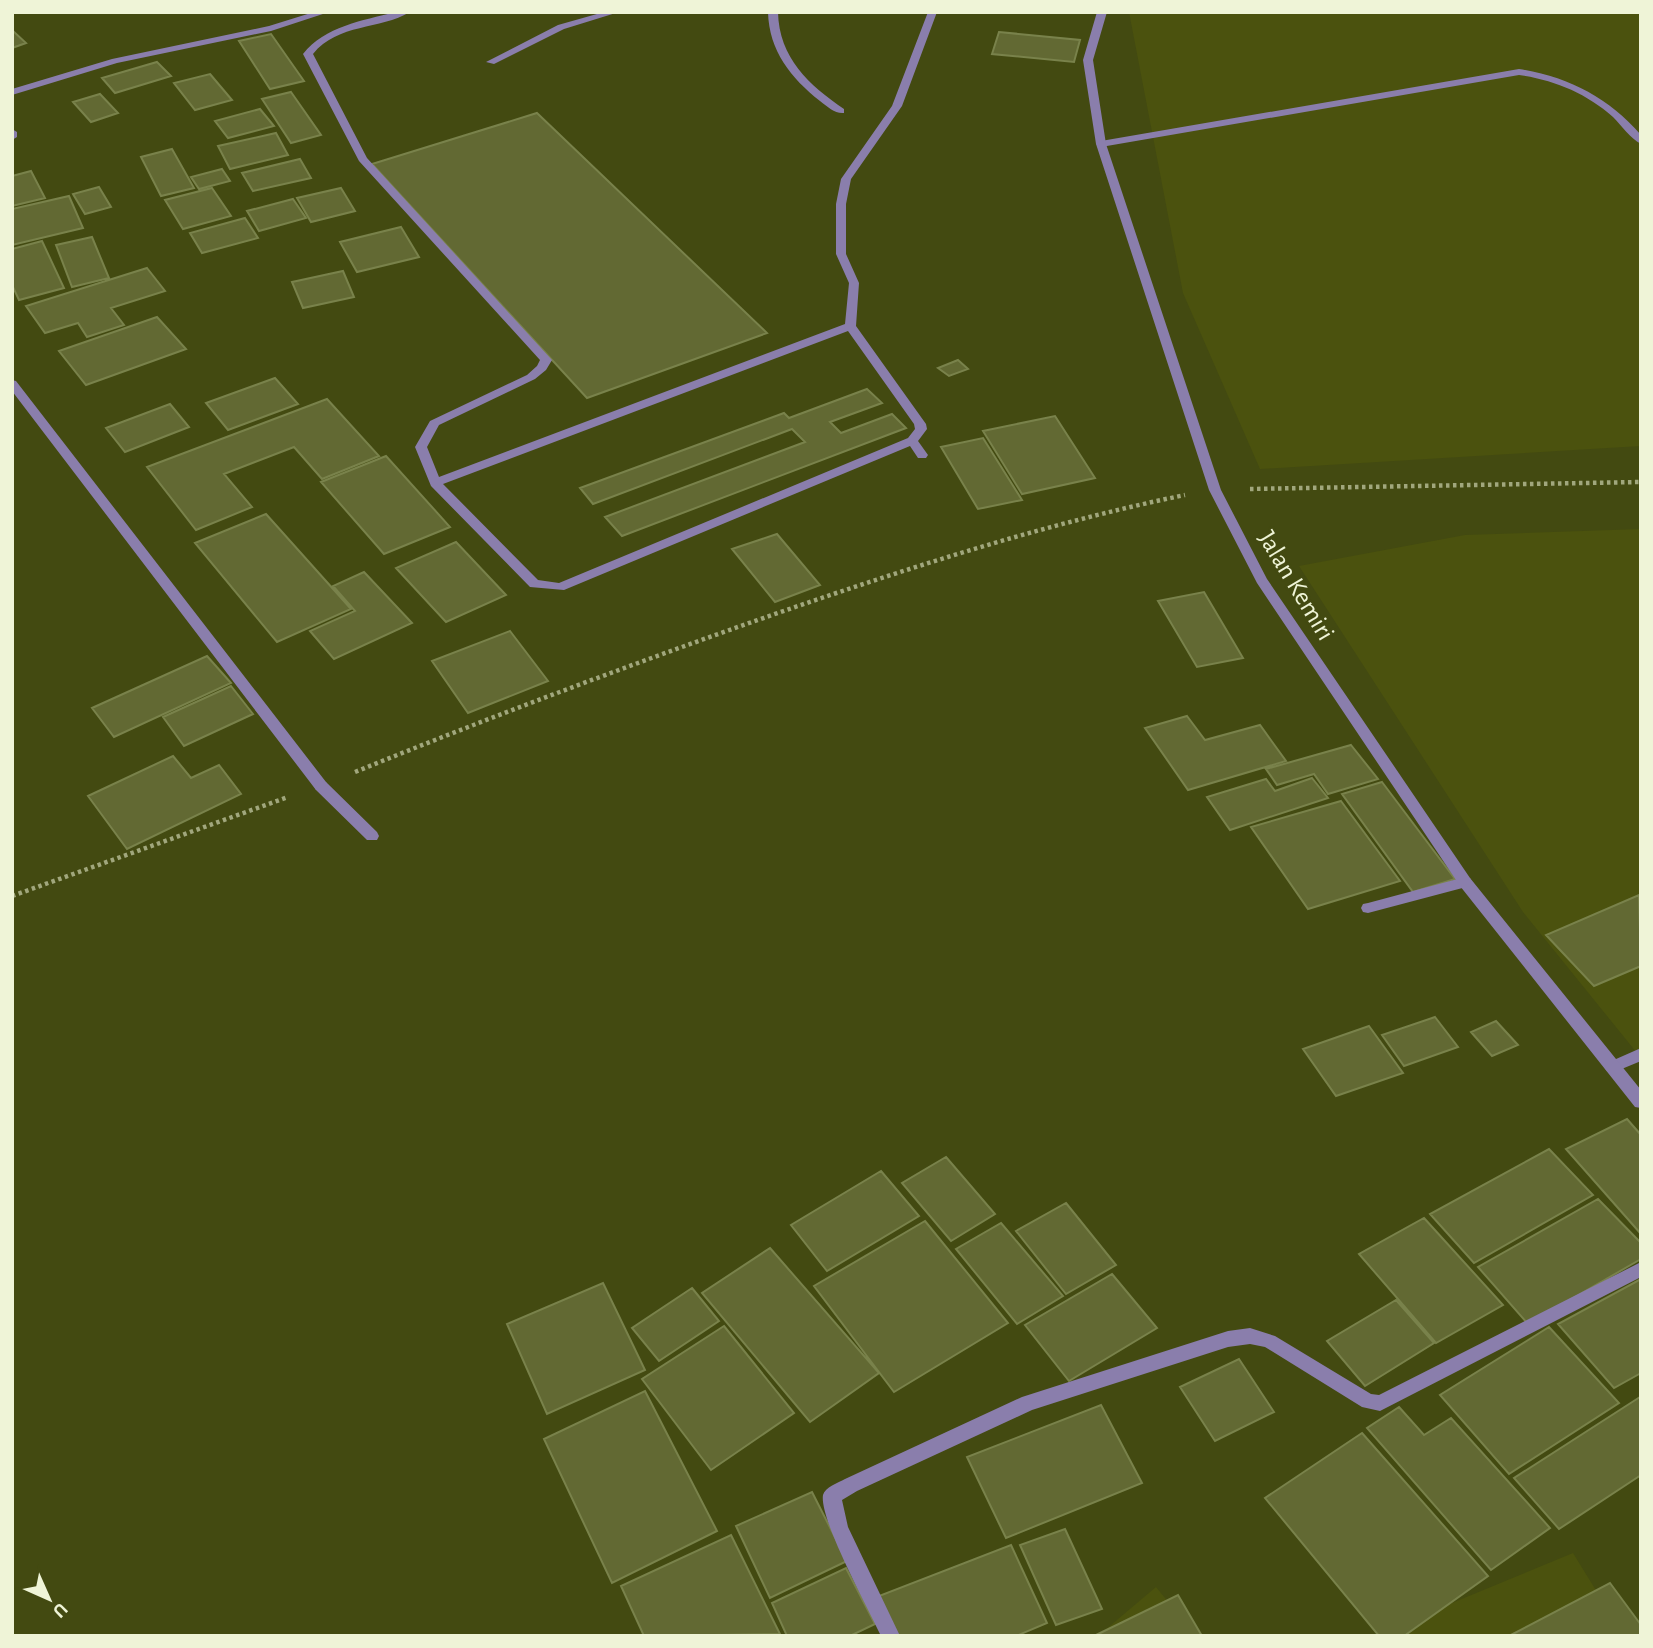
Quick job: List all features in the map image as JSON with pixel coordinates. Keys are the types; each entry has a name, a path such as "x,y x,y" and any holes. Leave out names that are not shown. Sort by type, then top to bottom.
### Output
{"street":[{"path":"12,92 115,61 271,28 325,12"},
{"path":"406,12 329,35 314,43 308,54 363,159 546,360 542,369 531,377 434,423 421,446 435,483 534,584 560,587 912,441 921,429 850,326 854,283 841,254 841,204 846,179 897,106 933,12"},
{"path":"491,62 561,27 615,12"},
{"path":"773,12 771,31 790,66 813,92 841,111"},
{"name":"Jalan Kemiri","path":"1102,12 1088,60 1101,144 1215,490 1261,580 1465,882 1641,1102"},
{"path":"1101,144 1520,72 1544,74 1591,95 1621,116 1641,141"},
{"path":"12,132 12,137"},
{"path":"435,483 850,326"},
{"path":"12,383 321,786 372,836"},
{"path":"912,441 922,455"},
{"path":"1368,908 1465,882"},
{"path":"1612,1067 1641,1054"},
{"path":"891,1636 839,1528 832,1496 851,1485 1028,1404 1227,1339 1250,1336 1269,1341 1368,1401 1380,1403 1641,1269"}],"path":[{"path":"12,895 321,786 515,707 967,547 1129,506 1215,490 1641,482"}],"shaded area":[{"path":"1129,12 1641,12 1641,446 1260,469 1183,293"},
{"path":"1641,529 1641,1058 1523,912 1299,566 1465,535"},
{"path":"1573,1553 1624,1636 1372,1636"},
{"path":"1156,1587 1196,1636 1098,1636"}],"building":[{"path":"12,30 26,43 12,48"},
{"path":"999,32 1080,40 1074,62 992,54"},
{"path":"271,34 304,81 270,89 239,41"},
{"path":"157,62 171,76 115,93 102,78"},
{"path":"210,74 232,100 195,110 174,83"},
{"path":"291,92 321,135 291,143 262,99"},
{"path":"100,94 118,113 91,122 73,102"},
{"path":"260,109 274,126 228,138 215,121"},
{"path":"537,113 767,333 587,398 372,164"},
{"path":"276,133 288,155 230,169 218,146"},
{"path":"172,149 194,188 161,196 141,157"},
{"path":"300,159 311,178 253,191 242,173"},
{"path":"222,169 230,181 199,189 191,177"},
{"path":"31,171 45,198 12,206 12,176"},
{"path":"99,187 111,207 85,214 73,194"},
{"path":"212,188 231,216 183,229 165,200"},
{"path":"341,188 355,211 311,222 297,198"},
{"path":"69,196 83,228 12,245 12,209"},
{"path":"293,199 306,218 259,231 247,211"},
{"path":"245,218 258,238 202,253 190,233"},
{"path":"401,227 419,257 357,272 340,242"},
{"path":"92,237 109,278 72,287 56,245"},
{"path":"42,241 64,288 19,300 12,285 12,249"},
{"path":"147,268 165,291 111,308 124,325 87,337 78,323 45,333 26,306"},
{"path":"343,271 354,297 303,308 292,282"},
{"path":"157,317 186,349 86,385 59,351"},
{"path":"958,360 968,369 949,376 938,368"},
{"path":"275,378 298,404 228,430 206,403"},
{"path":"867,389 882,403 830,422 841,433 892,414 906,428 622,536 605,517 805,442 792,429 593,504 580,488 784,413 789,418"},
{"path":"327,399 379,456 322,479 294,447 224,474 252,507 196,530 147,467"},
{"path":"170,404 189,427 125,452 106,428"},
{"path":"1055,416 1095,478 1022,494 983,431"},
{"path":"983,438 1022,500 978,509 941,447"},
{"path":"386,456 450,527 384,554 321,482"},
{"path":"266,514 351,609 277,642 195,543"},
{"path":"777,534 820,585 775,602 732,549"},
{"path":"456,542 506,595 446,622 396,568"},
{"path":"364,572 412,623 334,659 310,631 355,611 333,586"},
{"path":"1204,592 1243,658 1197,667 1158,601"},
{"path":"510,631 548,681 468,713 432,661"},
{"path":"207,656 231,683 114,737 92,708"},
{"path":"231,686 253,714 184,746 163,717"},
{"path":"1187,716 1205,740 1260,725 1286,761 1188,790 1145,728"},
{"path":"1351,745 1378,779 1328,794 1314,774 1277,785 1266,769"},
{"path":"173,756 191,778 219,765 241,794 127,849 88,796"},
{"path":"1312,778 1328,798 1230,830 1207,797 1266,779 1275,791"},
{"path":"1382,782 1455,879 1413,892 1342,794"},
{"path":"1341,801 1400,881 1308,909 1251,827"},
{"path":"1639,895 1641,966 1594,986 1546,935"},
{"path":"1435,1017 1458,1047 1404,1066 1382,1035"},
{"path":"1496,1021 1518,1045 1492,1056 1471,1032"},
{"path":"1369,1026 1403,1073 1336,1096 1303,1049"},
{"path":"1627,1119 1641,1135 1641,1234 1566,1149"},
{"path":"1549,1149 1593,1195 1474,1263 1430,1214"},
{"path":"946,1157 995,1214 951,1241 902,1183"},
{"path":"881,1171 919,1216 827,1271 791,1225"},
{"path":"1598,1199 1641,1243 1641,1259 1528,1324 1478,1267"},
{"path":"1066,1203 1116,1265 1066,1294 1016,1231"},
{"path":"1424,1218 1503,1305 1436,1343 1359,1254"},
{"path":"925,1221 1008,1323 894,1392 814,1286"},
{"path":"1001,1223 1063,1296 1017,1324 956,1249"},
{"path":"770,1248 879,1373 810,1422 702,1293"},
{"path":"1112,1274 1157,1328 1069,1381 1025,1325"},
{"path":"1641,1279 1641,1373 1614,1388 1558,1324"},
{"path":"603,1283 645,1370 547,1414 507,1324"},
{"path":"692,1288 719,1321 659,1361 632,1328"},
{"path":"1396,1300 1434,1343 1365,1386 1327,1341"},
{"path":"724,1326 794,1413 711,1470 642,1379"},
{"path":"1549,1327 1619,1403 1509,1474 1440,1395"},
{"path":"1239,1359 1274,1412 1215,1441 1180,1387"},
{"path":"645,1391 717,1531 612,1583 544,1439"},
{"path":"1640,1397 1641,1475 1559,1529 1514,1478"},
{"path":"1101,1405 1142,1483 1006,1538 967,1457"},
{"path":"1399,1407 1424,1435 1451,1418 1550,1528 1491,1570 1367,1428"},
{"path":"1362,1433 1488,1576 1404,1636 1379,1636 1265,1498"},
{"path":"812,1492 847,1561 770,1598 736,1526"},
{"path":"1065,1529 1102,1609 1056,1625 1020,1545"},
{"path":"731,1535 780,1634 644,1636 621,1586"},
{"path":"1011,1545 1047,1623 1016,1636 896,1636 879,1596"},
{"path":"846,1568 875,1624 850,1636 787,1636 772,1603"},
{"path":"1610,1583 1641,1625 1641,1636 1509,1636"},
{"path":"1178,1595 1202,1636 1094,1636"}]}
